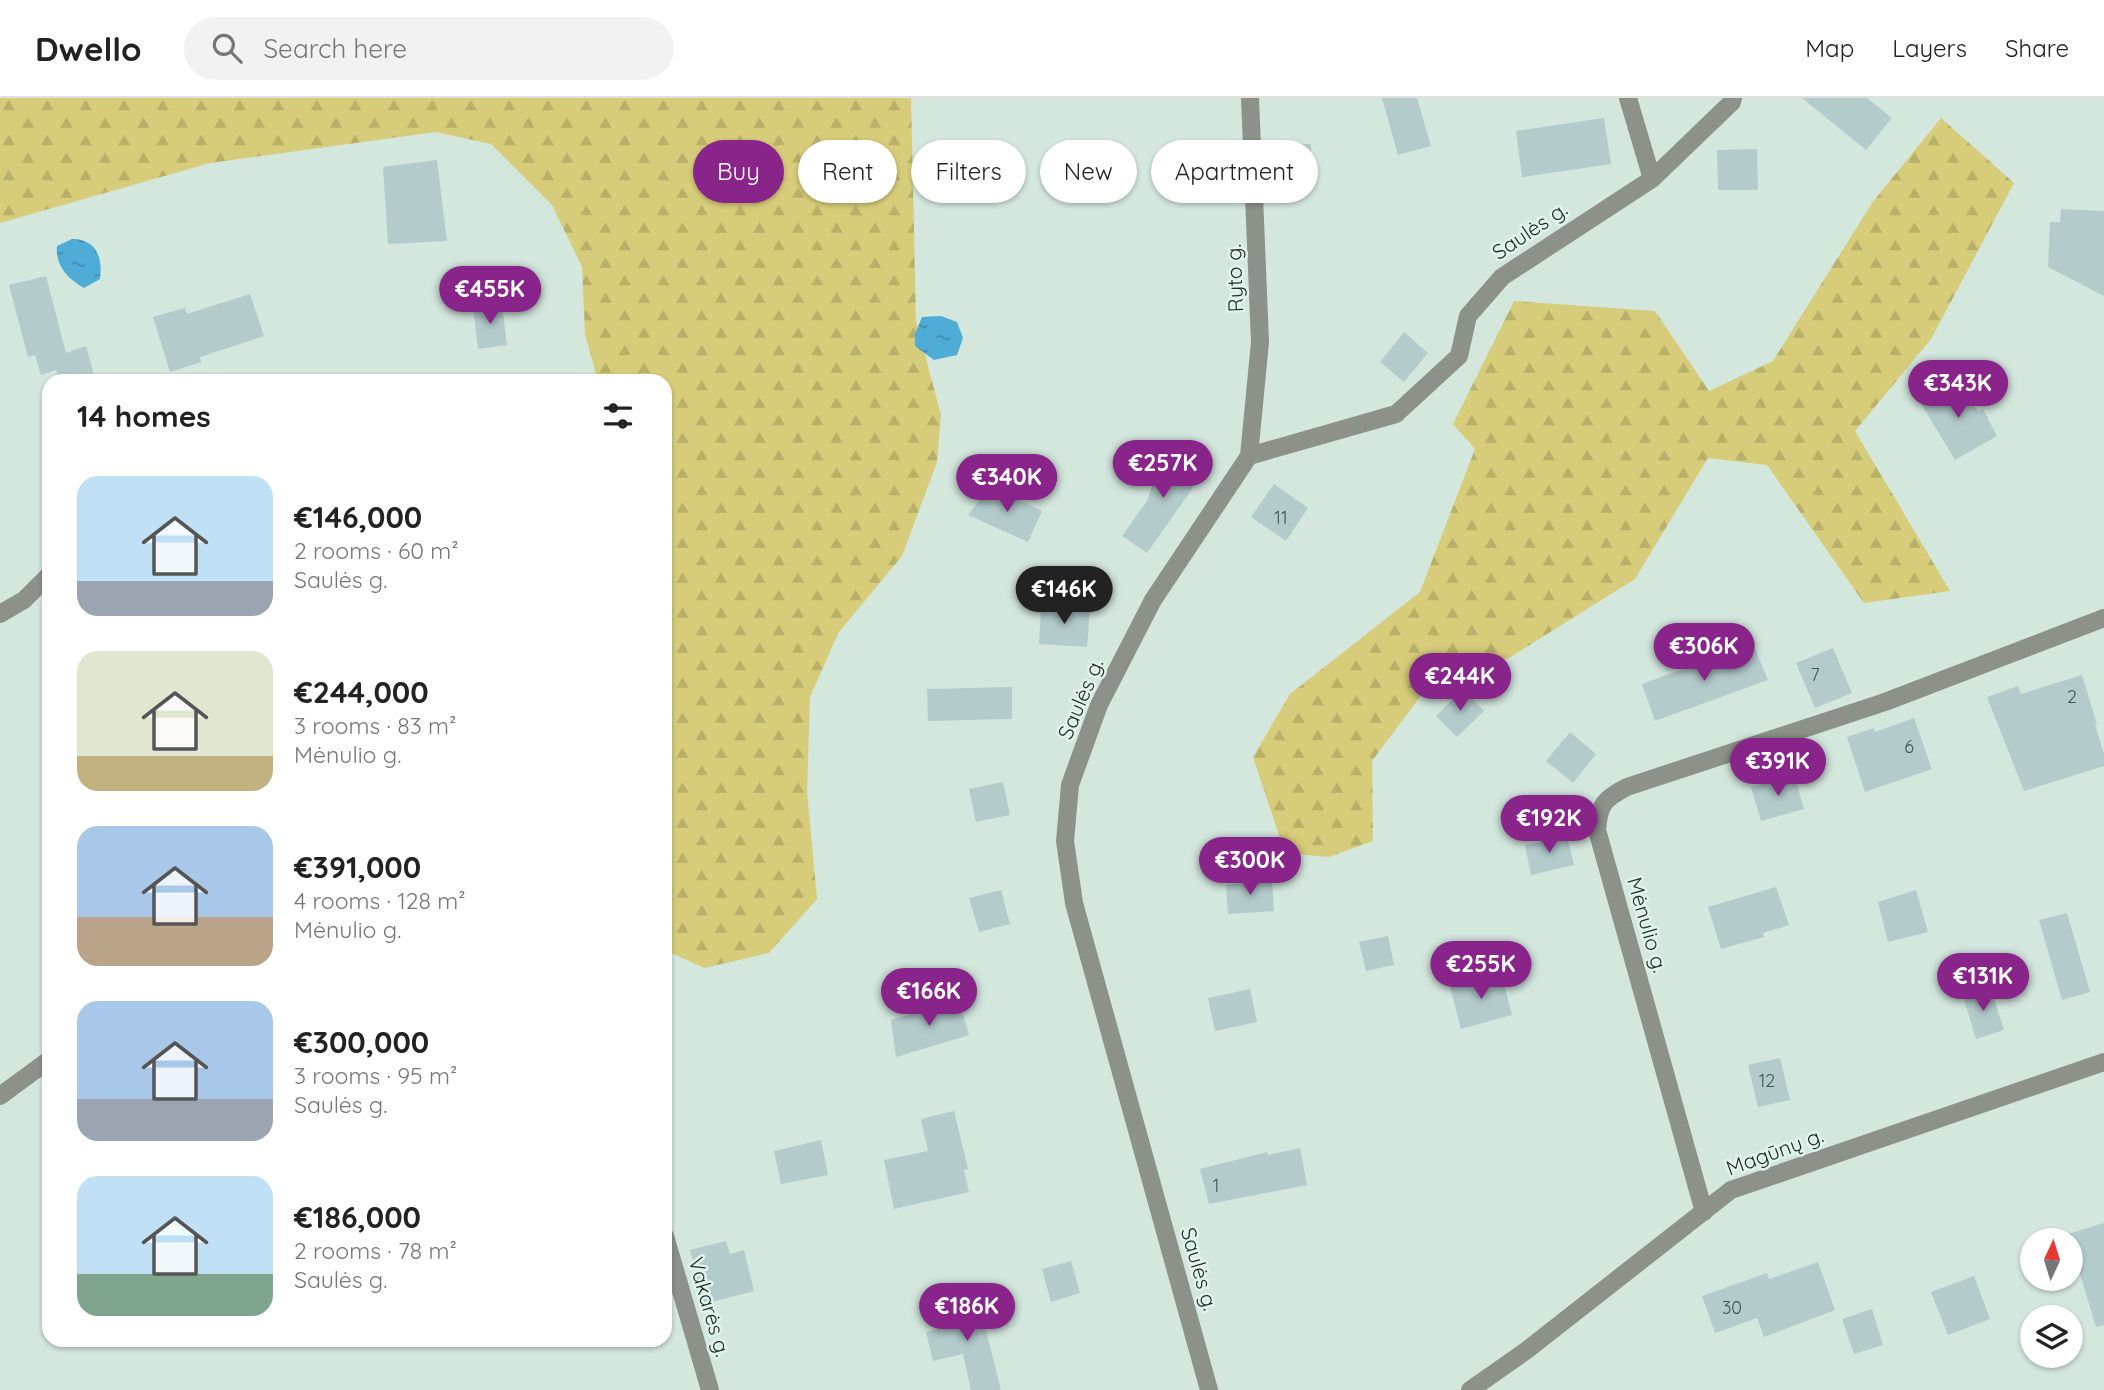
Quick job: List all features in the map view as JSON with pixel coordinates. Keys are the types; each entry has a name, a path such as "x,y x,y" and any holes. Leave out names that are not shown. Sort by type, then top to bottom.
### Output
{"street":[{"name":"Ryto g.","path":"1249,456 1261,342 1250,98"},
{"path":"1628,98 1652,179"},
{"name":"Saulės g.","path":"1209,1390 1074,904 1065,841 1070,785 1099,705 1153,600 1249,456 1396,414 1459,356 1468,316 1502,277 1652,179 1732,102 1733,98"},
{"path":"0,614 24,600 42,582"},
{"name":"Mėnulio g.","path":"1704,1212 1597,830 1598,812 1607,797 1627,787 1885,702 2104,618"},
{"name":"Magūnų g.","path":"1470,1390 1527,1350 1731,1190 2104,1062"},
{"path":"0,1096 42,1065"},
{"name":"Vakarės g.","path":"672,1260 710,1390"}],"green space":[{"path":"0,98 911,98 911,203 913,203 916,321 941,415 937,462 902,556 839,632 810,697 807,791 817,899 769,953 704,968 672,953 672,374 596,374 585,334 582,267 552,205 491,144 436,132 210,163 0,223"},
{"path":"1941,118 2014,183 1931,339 1855,431 1950,591 1864,603 1767,465 1708,458 1635,579 1509,658 1429,685 1372,761 1373,841 1329,857 1285,853 1253,757 1290,694 1420,592 1475,449 1453,424 1514,301 1655,311 1709,391 1773,361 1872,203"}],"water":[{"path":"72,239 87,242 99,257 100,279 84,288 68,276 58,260 57,246"},
{"path":"941,316 957,322 963,338 957,355 934,360 915,346 915,334 922,317"}],"building":[{"path":"1382,98 1417,98 1431,146 1398,155"},
{"path":"1802,98 1867,98 1892,118 1866,150"},
{"path":"1604,118 1611,164 1522,177 1516,131"},
{"path":"1757,149 1758,190 1718,190 1717,150"},
{"path":"437,160 447,241 388,244 383,167"},
{"path":"2061,209 2104,211 2104,296 2048,267 2050,222 2060,222"},
{"path":"46,276 66,353 86,346 94,374 57,374 56,370 41,375 35,355 28,357 9,285"},
{"path":"250,294 264,336 200,357 201,362 170,372 153,317 185,308 187,314"},
{"path":"502,304 507,345 478,349 473,307"},
{"path":"1404,332 1428,353 1404,382 1380,362"},
{"path":"1958,379 1978,412 1983,409 1997,436 1955,460 1920,402"},
{"path":"1164,451 1200,464 1192,489 1147,553 1122,536 1147,501"},
{"path":"1274,484 1308,508 1286,541 1251,517"},
{"path":"990,487 1042,511 1028,542 968,515"},
{"path":"1041,606 1090,609 1087,647 1039,644"},
{"path":"1747,646 1750,651 1755,649 1768,680 1655,721 1642,684"},
{"path":"1833,648 1852,693 1815,708 1796,663"},
{"path":"2082,675 2097,724 2104,766 2024,791 1987,697 2018,686 2021,694"},
{"path":"1012,687 1012,719 928,721 927,689"},
{"path":"1463,689 1484,711 1457,737 1436,716"},
{"path":"1914,718 1932,769 1865,792 1847,737 1874,728 1875,732"},
{"path":"1570,732 1596,754 1573,783 1546,761"},
{"path":"1794,775 1804,809 1761,821 1751,787"},
{"path":"1003,782 1010,815 976,822 969,789"},
{"path":"1567,836 1574,865 1531,875 1525,845"},
{"path":"1272,880 1274,911 1228,914 1226,885"},
{"path":"1776,887 1789,925 1763,933 1764,937 1721,949 1708,907"},
{"path":"1001,890 1010,924 979,932 969,898"},
{"path":"1916,890 1928,932 1888,942 1878,902"},
{"path":"2067,913 2090,992 2062,1000 2039,920"},
{"path":"1388,936 1394,965 1366,971 1359,942"},
{"path":"1501,973 1512,1015 1461,1029 1450,987"},
{"path":"1991,988 2004,1030 1976,1039 1963,996"},
{"path":"1250,989 1257,1022 1215,1031 1208,998"},
{"path":"959,1000 969,1035 896,1057 891,1020"},
{"path":"1780,1058 1790,1100 1758,1107 1748,1065"},
{"path":"954,1111 968,1169 964,1170 969,1192 894,1209 884,1160 928,1151 921,1119"},
{"path":"821,1140 828,1175 781,1184 774,1151"},
{"path":"1300,1148 1307,1185 1209,1204 1200,1169 1267,1152 1268,1155"},
{"path":"2104,1223 2104,1325 2096,1327 2083,1284 2083,1229"},
{"path":"726,1241 730,1254 744,1250 754,1291 704,1304 690,1250"},
{"path":"1071,1261 1080,1293 1051,1302 1042,1269"},
{"path":"1818,1262 1835,1310 1764,1337 1757,1318 1715,1333 1702,1296 1767,1273 1769,1279"},
{"path":"1974,1276 1990,1319 1948,1335 1931,1292"},
{"path":"976,1292 1001,1390 971,1390 963,1354 933,1361 926,1332 957,1324 951,1298"},
{"path":"1872,1309 1883,1345 1854,1354 1842,1319"}]}
